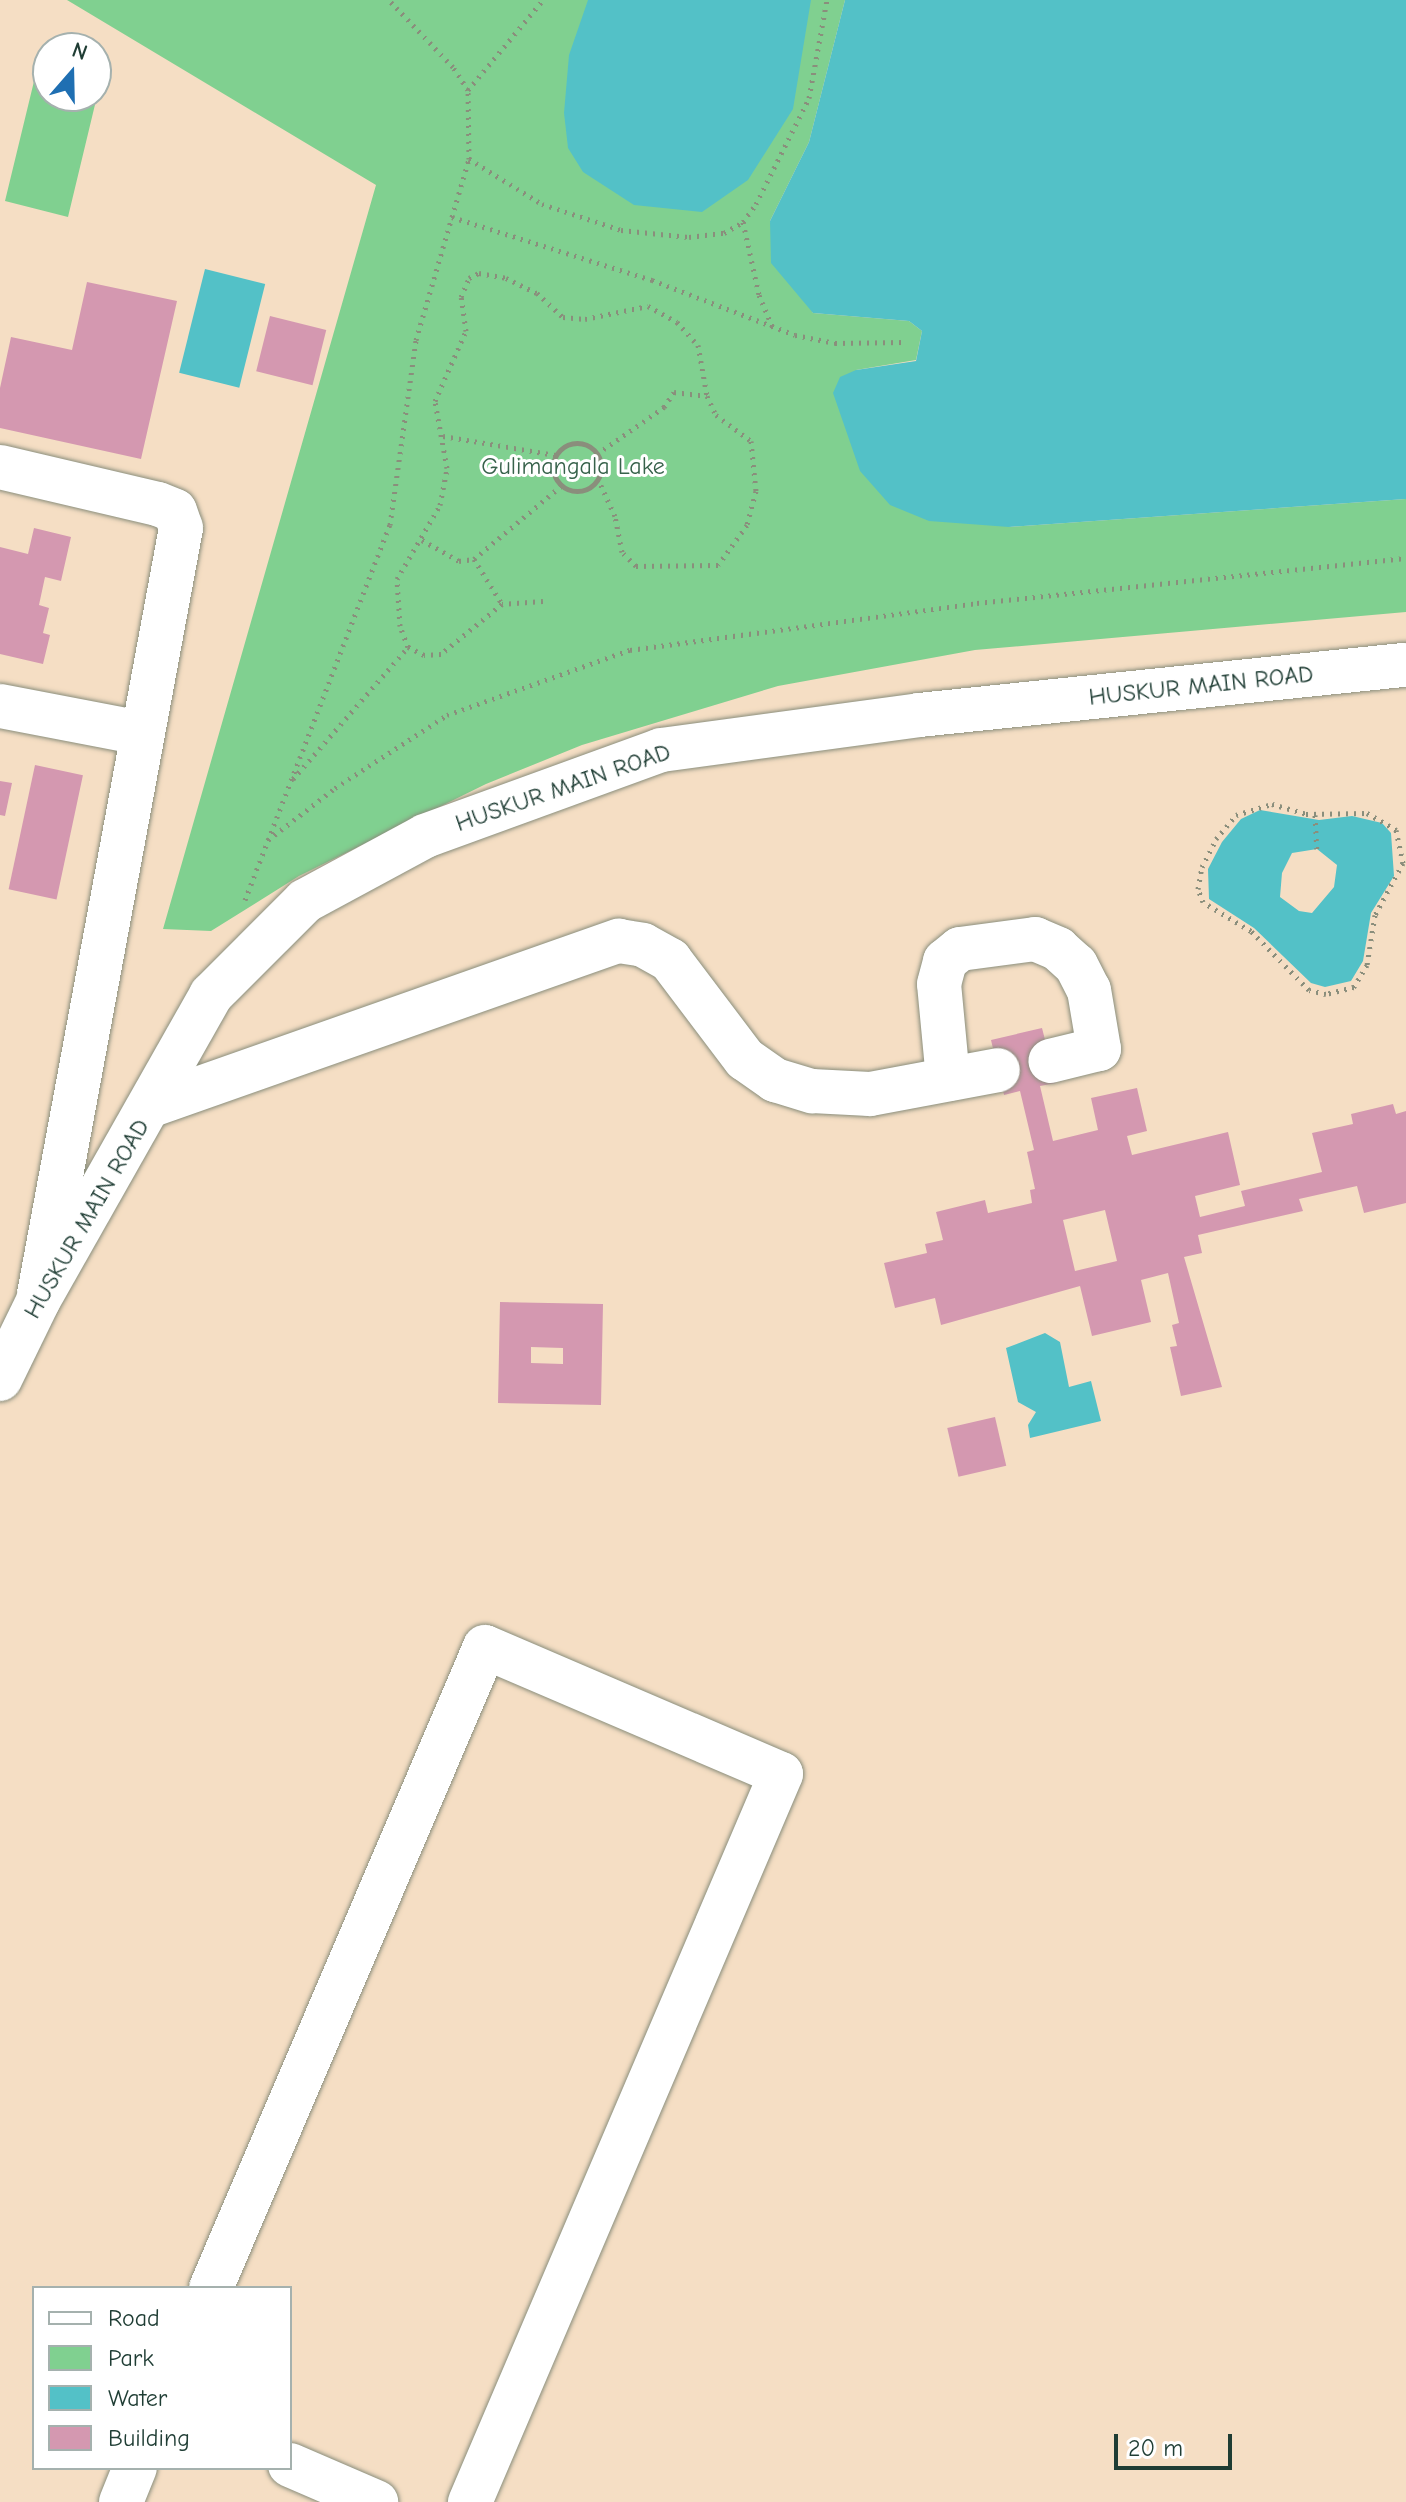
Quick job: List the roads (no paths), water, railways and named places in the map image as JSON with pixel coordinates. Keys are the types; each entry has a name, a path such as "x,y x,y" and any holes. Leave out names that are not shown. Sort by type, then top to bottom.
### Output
{"street":[{"path":"0,467 175,511 179,550 142,733 38,1301"},
{"name":"HUSKUR MAIN ROAD","path":"0,1379 38,1301 152,1105 211,995 305,901 425,836 661,750 919,715 1406,665"},
{"path":"0,706 142,733"},
{"path":"948,1079 939,984 945,961 960,949 1035,939 1058,949 1076,965 1089,990 1099,1049 1050,1061"},
{"path":"152,1105 619,941 643,945 670,960 745,1059 775,1080 812,1091 870,1094 998,1070"},
{"path":"212,2286 485,1647 781,1774 470,2502"},
{"path":"292,2466 376,2502"},
{"path":"121,2502 134,2470"}],"water":[{"path":"588,0 811,0 793,109 748,180 702,212 634,205 583,172 568,148 564,113 569,55"},
{"path":"845,0 1406,0 1406,499 1009,527 929,521 890,505 860,471 833,393 840,377 856,370 916,361 922,331 909,321 813,313 771,263 770,221 809,142"},
{"path":"205,269 265,284 239,388 179,373"},
{"path":"1260,810 1319,820 1352,816 1382,823 1391,833 1394,876 1371,913 1363,961 1351,981 1325,987 1311,983 1254,928 1209,899 1208,869 1222,842 1241,819","holes":["1317,849 1337,865 1334,887 1312,913 1299,911 1280,897 1282,873 1292,853"]},
{"path":"1045,1333 1060,1342 1069,1387 1091,1381 1101,1421 1030,1438 1028,1425 1036,1412 1018,1402 1006,1348"}],"park label":[{"name":"Gulimangala Lake","path":"573,467"}]}
